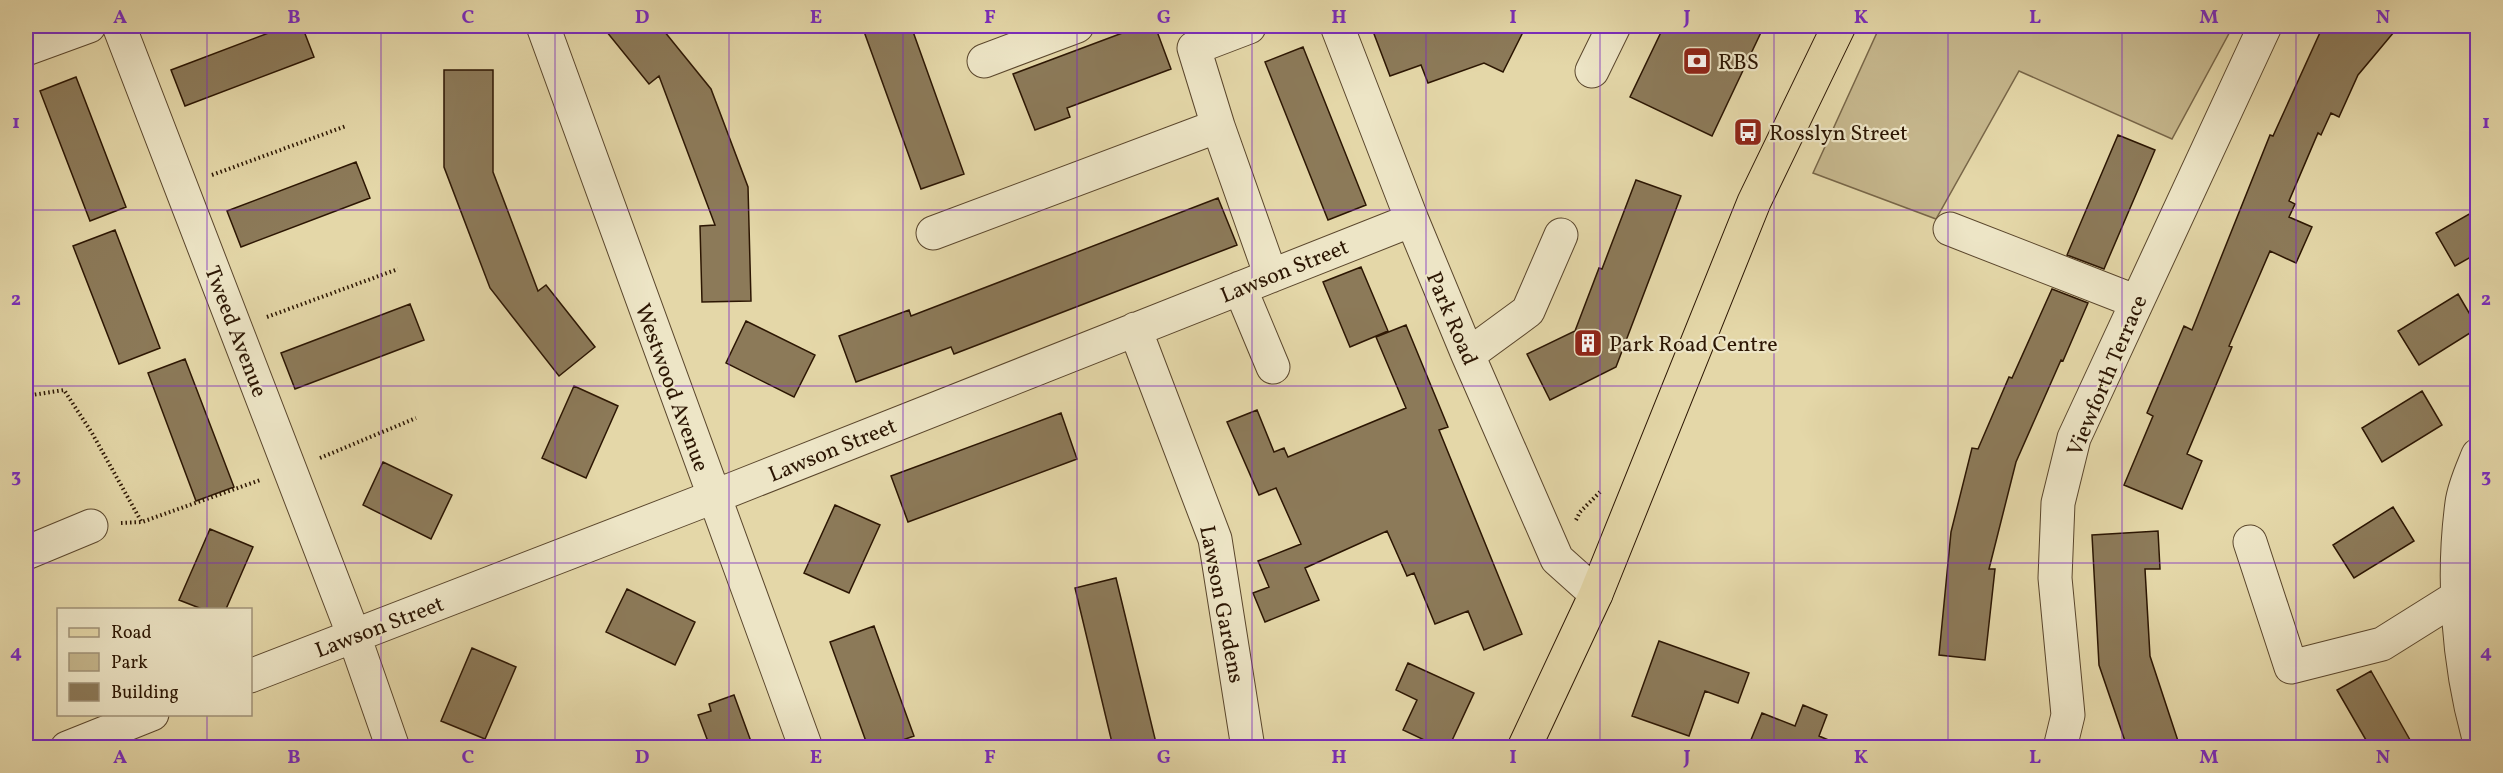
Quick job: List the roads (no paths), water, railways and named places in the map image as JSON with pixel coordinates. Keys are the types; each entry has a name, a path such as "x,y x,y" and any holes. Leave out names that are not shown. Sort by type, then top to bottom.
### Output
{"main road":[{"path":"1524,747 1596,594 1754,202 1839,26"}],"street":[{"path":"26,49 89,26"},
{"name":"Tweed Avenue","path":"119,26 354,636 393,747"},
{"name":"Westwood Avenue","path":"543,26 806,747"},
{"path":"984,61 1077,26"},
{"name":"Park Road","path":"1337,26 1412,220 1557,559 1596,594"},
{"path":"1592,71 1614,26"},
{"name":"Viewforth Terrace","path":"2060,747 2068,715 2055,578 2058,502 2074,438 2265,26"},
{"path":"1249,27 1194,48 1218,126 1271,276"},
{"path":"933,233 1218,126"},
{"name":"Lawson Street","path":"252,675 1412,220"},
{"path":"1950,229 2137,302"},
{"path":"1468,355 1528,311 1561,235"},
{"path":"1240,288 1273,367"},
{"name":"Lawson Gardens","path":"1135,329 1215,538 1248,747"},
{"path":"2478,455 2462,501 2457,597 2467,694 2478,735"},
{"path":"26,553 91,526"},
{"path":"2250,542 2291,667 2382,644 2457,597"},
{"path":"67,747 147,716"}],"place":[{"name":"RBS","path":"1697,61"},
{"name":"Rosslyn Street","path":"1748,132"},
{"name":"Park Road Centre","path":"1588,343"}]}
